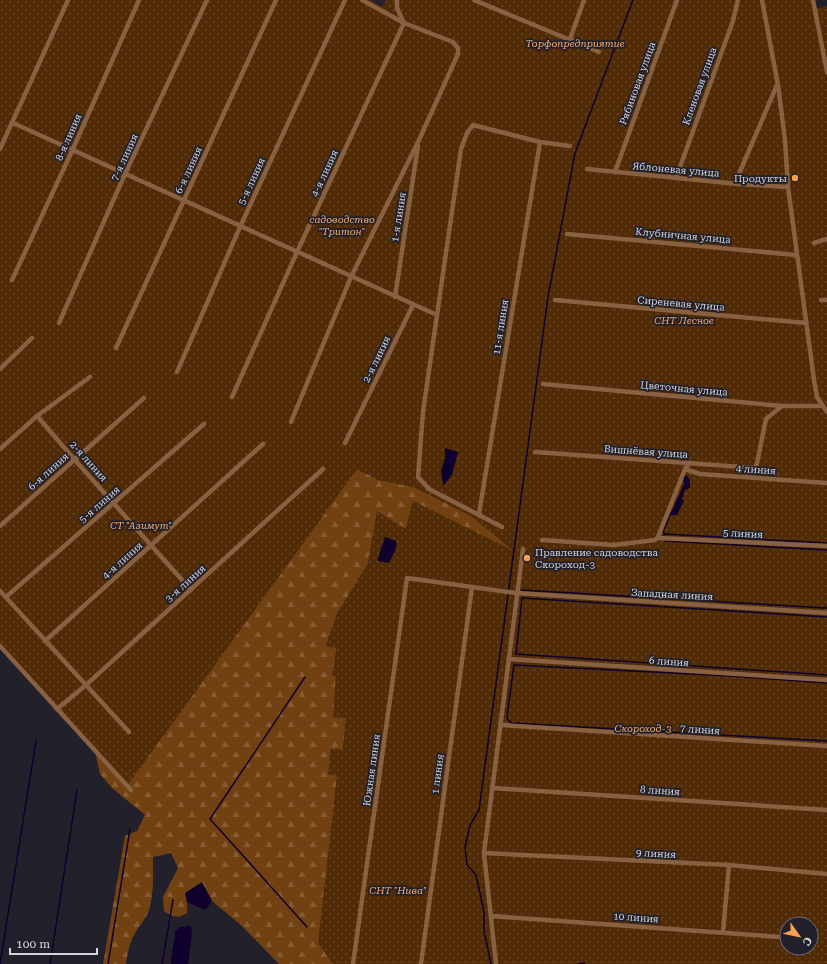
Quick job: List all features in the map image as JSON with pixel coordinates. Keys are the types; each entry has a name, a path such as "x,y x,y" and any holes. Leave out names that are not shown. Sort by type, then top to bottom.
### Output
{"street":[{"path":"0,150 68,0"},
{"name":"8-я линия","path":"12,280 72,151 139,0"},
{"name":"7-я линия","path":"60,323 125,174 208,0"},
{"name":"6-я линия","path":"116,348 276,0"},
{"name":"5-я линия","path":"177,372 240,227 346,0"},
{"path":"291,422 352,277 419,140 458,51 458,48 453,42 404,23 362,0"},
{"path":"397,0 397,8 404,23"},
{"path":"474,0 599,52"},
{"path":"570,39 584,0"},
{"name":"Рябиновая улица","path":"615,172 677,0"},
{"name":"Кленовая улица","path":"676,178 732,21 738,0"},
{"path":"762,0 778,85 796,255 814,380 818,397 827,412"},
{"path":"813,0 826,51 827,72"},
{"name":"4-я линия","path":"232,397 297,252 404,23"},
{"path":"738,184 739,174 778,85"},
{"path":"13,123 437,315"},
{"path":"502,527 429,489 418,476 423,412 461,149 467,133 473,125 540,142 570,146"},
{"name":"1-я линия","path":"395,297 419,140"},
{"name":"11-я линия","path":"479,514 540,142"},
{"name":"Яблоневая улица","path":"587,169 738,184 788,187"},
{"name":"Клубничная улица","path":"567,234 796,255"},
{"path":"814,243 827,239"},
{"name":"Сиреневая улица","path":"555,300 806,323"},
{"path":"821,300 827,300"},
{"name":"2-я линия","path":"345,443 413,305"},
{"path":"0,369 32,338"},
{"path":"0,449 37,416 90,377"},
{"name":"Цветочная улица","path":"543,384 782,406 823,406"},
{"name":"6-я линия","path":"0,526 144,398"},
{"name":"Вишнёвая улица","path":"535,452 756,468 766,419 782,406"},
{"name":"2-я линия","path":"37,416 191,590"},
{"name":"5-я линия","path":"6,597 204,424"},
{"name":"4-я линия","path":"45,641 263,444"},
{"path":"658,538 685,469 689,463"},
{"name":"3-я линия","path":"58,709 323,469"},
{"name":"4 линия","path":"685,469 700,474 827,484"},
{"name":"5 линия","path":"542,540 614,545 655,540 658,538 827,546"},
{"path":"496,963 484,853 501,725 516,593 523,549"},
{"name":"Западная линия","path":"407,578 516,593 827,613"},
{"name":"Южная линия","path":"353,964 407,578"},
{"name":"1 линия","path":"421,964 472,587"},
{"path":"0,591 129,732"},
{"path":"0,646 131,790"},
{"name":"6 линия","path":"509,659 827,680"},
{"name":"7 линия","path":"501,725 827,746"},
{"name":"8 линия","path":"492,788 827,810"},
{"name":"9 линия","path":"484,853 730,866 827,874"},
{"path":"723,932 730,866"},
{"name":"10 линия","path":"492,916 779,937"}],"green space":[{"path":"0,0 371,0 382,7 386,0 813,0 815,9 827,6 827,964 334,964 330,960 318,943 337,775 328,774 331,749 343,750 346,718 333,717 336,676 332,675 337,648 326,646 337,614 368,564 377,511 406,529 413,501 514,551 473,517 414,487 379,480 357,469 127,786 0,646"},
{"path":"357,469 379,480 414,487 473,517 516,553 413,501 406,530 377,512 368,564 337,614 326,646 337,647 332,675 336,676 334,717 346,718 343,750 331,749 329,774 337,775 330,960 334,964 279,964 242,926 212,901 209,895 185,893 187,913 181,916 173,916 164,911 163,897 178,868 171,853 153,857 153,888 150,907 132,940 128,950 126,964 103,964 125,836 137,831 145,815 112,788 100,774 95,751"}],"shaded area":[{"path":"445,448 458,452 452,475 443,486 441,470 445,459"},
{"path":"687,476 690,480 690,488 685,490 682,499 684,501 677,515 672,515 671,513 684,484 683,478"},
{"path":"385,537 396,541 395,550 389,563 378,561"},
{"path":"202,882 212,901 205,910 187,902 185,893"},
{"path":"191,926 192,933 188,964 171,964 175,931 180,927"}],"waterway":[{"path":"491,964 484,931 484,912 476,875 467,865 465,847 470,825 479,810 548,297 575,153 633,0"},
{"path":"664,535 665,534 663,532 671,513"},
{"path":"665,534 827,543"},
{"path":"665,540 827,550"},
{"path":"522,590 827,608"},
{"path":"827,617 522,598 516,654 827,675"},
{"path":"827,683 731,676 514,665 507,716 508,720 512,723 827,741"},
{"path":"305,677 210,819 307,927"},
{"path":"0,964 36,741"},
{"path":"50,964 77,790"},
{"path":"108,964 130,829"},
{"path":"162,964 173,900"},
{"path":"578,964 585,963"}],"place":[{"name":"Продукты","path":"795,178"},
{"name":"Правление садоводства Скороход-3","path":"527,558"}],"park label":[{"name":"Торфопредприятие","path":"575,43"},
{"name":"садоводство \"Тритон\"","path":"342,224"},
{"name":"СНТ Лесное","path":"684,320"},
{"name":"СТ \"Азимут\"","path":"141,525"},
{"name":"Скороход-3","path":"643,728"},
{"name":"СНТ \"Нива\"","path":"398,890"}]}
